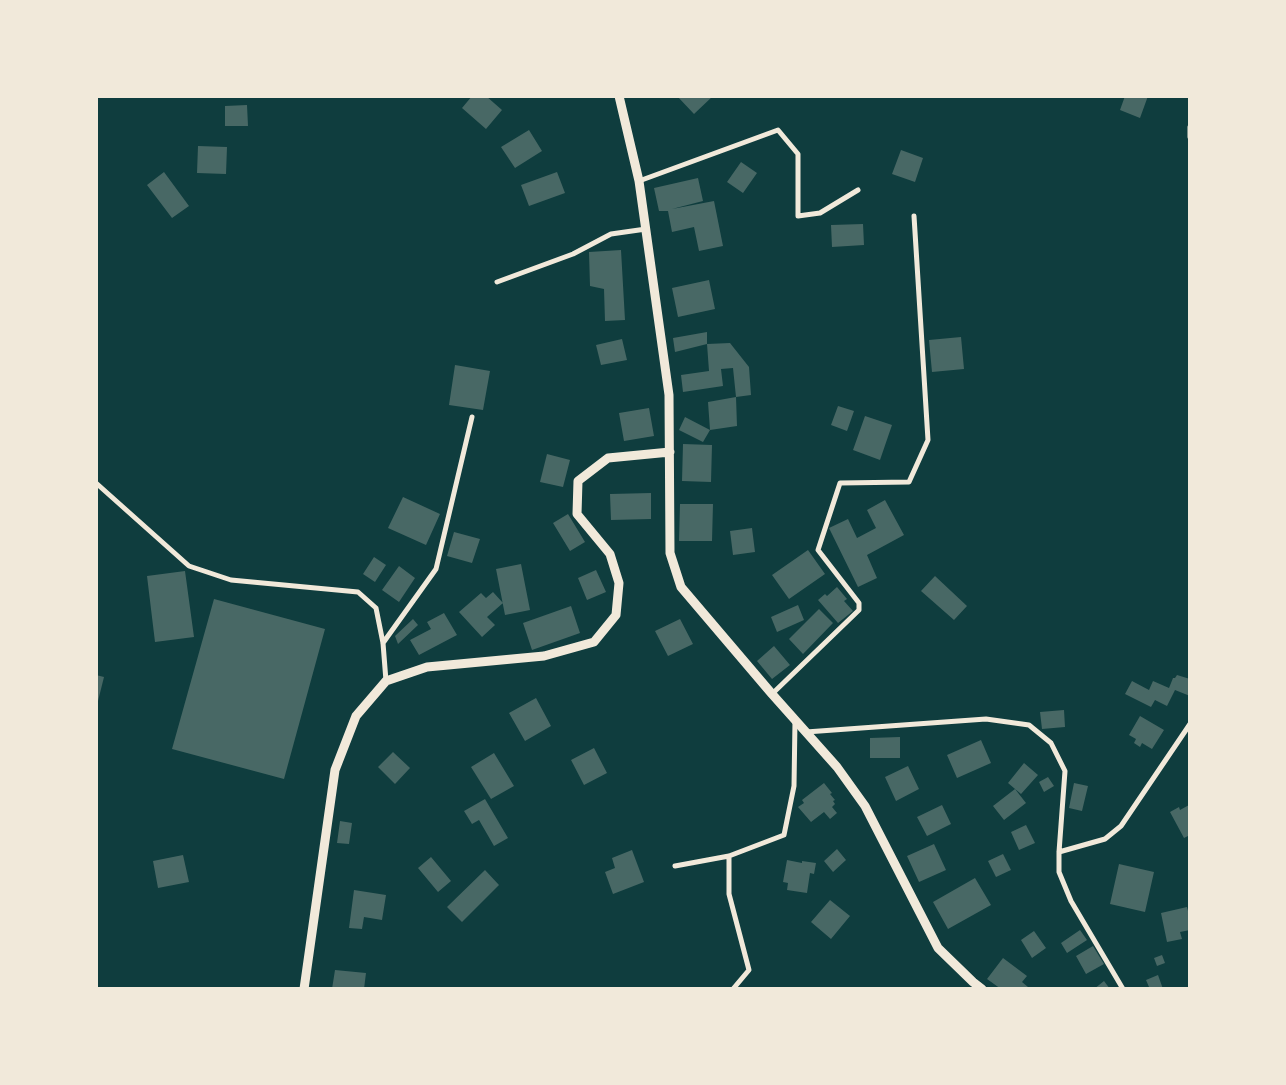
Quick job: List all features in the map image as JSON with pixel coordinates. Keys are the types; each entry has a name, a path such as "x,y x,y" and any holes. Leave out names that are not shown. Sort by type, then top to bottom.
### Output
{"street":[{"path":"619,96 639,181 670,395 670,553 681,587 795,721 837,767 865,806 938,948 982,989"},
{"path":"1190,127 1190,137"},
{"path":"639,181 778,130 798,154 798,216 820,213 858,190"},
{"path":"772,694 859,610 859,603 818,550 840,483 908,482 928,440 914,216"},
{"path":"497,282 573,254 610,234 646,229"},
{"path":"383,643 436,569 472,417"},
{"path":"304,989 335,770 356,716 386,681 427,667 544,656 594,642 616,615 619,583 610,554 577,514 578,480 608,458 670,452"},
{"path":"96,483 189,566 231,580 358,592 376,608 383,643 386,681"},
{"path":"806,732 986,719 1029,725 1051,743 1065,770 1059,872 1071,901 1123,989"},
{"path":"675,866 729,856 784,835 794,786 795,721"},
{"path":"1059,852 1105,839 1122,826 1190,724"},
{"path":"729,856 729,894 749,970 733,989"}],"building":[{"path":"472,96 486,96 502,110 486,129 462,108"},
{"path":"677,96 713,96 694,114"},
{"path":"1125,96 1148,96 1140,118 1120,110"},
{"path":"247,105 248,126 225,126 225,106"},
{"path":"529,130 542,151 515,168 501,147"},
{"path":"198,146 227,147 226,174 197,173"},
{"path":"901,150 923,158 915,182 892,174"},
{"path":"741,162 757,173 743,193 727,182"},
{"path":"164,172 189,206 172,218 147,185"},
{"path":"557,172 565,193 529,206 521,185"},
{"path":"698,178 703,201 672,209 714,201 723,246 699,251 694,227 672,232 668,211 659,211 654,188"},
{"path":"863,224 864,245 832,247 831,225"},
{"path":"621,250 625,320 605,321 604,289 590,286 589,252"},
{"path":"709,280 715,309 678,317 672,288"},
{"path":"707,332 707,344 675,352 673,338"},
{"path":"961,337 964,369 932,372 929,340"},
{"path":"622,339 627,360 601,365 596,345"},
{"path":"730,343 749,367 751,395 736,397 733,368 721,369 723,386 683,392 681,375 709,371 707,344"},
{"path":"455,365 490,371 483,410 449,405"},
{"path":"736,397 737,426 710,430 708,402"},
{"path":"838,406 854,411 847,431 831,425"},
{"path":"649,408 654,436 624,441 619,413"},
{"path":"865,416 892,425 880,460 853,450"},
{"path":"685,417 710,430 703,442 679,430"},
{"path":"683,444 712,445 711,482 682,481"},
{"path":"547,454 570,460 563,487 540,482"},
{"path":"651,493 651,519 611,520 610,494"},
{"path":"403,497 440,514 426,545 388,528"},
{"path":"885,500 904,535 867,555 877,578 858,587 829,528 848,519 857,538 876,528 867,510"},
{"path":"680,504 713,504 712,541 679,541"},
{"path":"568,514 585,542 570,551 553,523"},
{"path":"752,528 755,552 733,555 730,531"},
{"path":"454,532 480,539 472,563 447,556"},
{"path":"808,550 825,574 789,599 772,575"},
{"path":"374,557 386,565 375,582 363,574"},
{"path":"521,564 530,610 505,615 496,569"},
{"path":"399,566 415,578 399,602 382,590"},
{"path":"596,570 606,592 587,600 578,578"},
{"path":"185,571 194,637 155,642 147,576"},
{"path":"935,576 967,606 954,620 921,591"},
{"path":"837,587 847,599 844,601 853,611 838,623 818,600 825,594 827,596"},
{"path":"493,592 503,603 487,617 495,625 482,637 459,612 481,593 486,598"},
{"path":"214,599 325,629 284,779 172,749"},
{"path":"798,605 804,620 777,632 771,617"},
{"path":"571,606 580,633 532,650 523,623"},
{"path":"819,609 833,623 803,654 789,639"},
{"path":"444,613 457,635 419,655 410,640 431,629 427,622"},
{"path":"413,619 418,625 398,644 395,636"},
{"path":"680,619 693,644 668,656 655,631"},
{"path":"774,646 790,665 772,679 757,661"},
{"path":"96,675 104,677 97,705 96,705"},
{"path":"1177,675 1190,679 1190,696 1175,690 1167,706 1155,700 1151,707 1125,694 1132,681 1149,690 1153,681 1169,688 1173,678"},
{"path":"536,698 551,726 525,741 509,713"},
{"path":"1064,710 1065,727 1042,729 1040,712"},
{"path":"1140,716 1164,730 1152,749 1142,743 1140,747 1134,743 1136,739 1129,735"},
{"path":"900,737 900,758 870,758 870,738"},
{"path":"981,740 991,763 957,778 947,755"},
{"path":"594,748 607,773 584,785 571,760"},
{"path":"393,752 410,768 395,784 378,767"},
{"path":"494,753 514,786 491,799 471,767"},
{"path":"1024,763 1038,775 1021,794 1008,783"},
{"path":"908,766 919,789 896,801 885,777"},
{"path":"1048,777 1054,786 1044,792 1039,782"},
{"path":"824,783 832,793 830,794 835,800 833,801 835,804 832,807 837,813 830,819 824,812 811,822 798,807 804,803 802,800"},
{"path":"1074,783 1088,786 1082,811 1069,808"},
{"path":"1015,789 1026,803 1004,820 993,806"},
{"path":"485,799 508,838 494,846 479,820 472,824 464,811"},
{"path":"942,805 951,824 927,836 917,817"},
{"path":"1189,805 1190,826 1188,827 1190,835 1184,838 1170,812 1179,807 1180,810"},
{"path":"340,821 352,823 349,844 337,843"},
{"path":"1026,825 1035,843 1019,850 1011,832"},
{"path":"934,844 946,870 919,882 907,856"},
{"path":"837,849 846,860 833,872 824,861"},
{"path":"632,850 644,882 613,894 605,872 615,868 612,858"},
{"path":"1003,854 1011,870 996,877 988,861"},
{"path":"183,855 189,882 158,888 153,861"},
{"path":"431,857 451,881 438,892 418,868"},
{"path":"787,860 816,863 814,874 810,873 807,893 787,890 788,883 783,882"},
{"path":"1119,864 1154,872 1145,912 1110,904"},
{"path":"485,870 499,885 462,922 447,907"},
{"path":"975,878 991,905 948,929 933,902"},
{"path":"354,890 386,895 382,920 364,917 362,929 349,928"},
{"path":"830,900 850,916 831,939 811,922"},
{"path":"1187,907 1190,930 1180,932 1182,939 1167,942 1161,913"},
{"path":"1080,930 1087,940 1067,953 1061,943"},
{"path":"1034,931 1046,948 1032,958 1021,940"},
{"path":"1093,946 1104,964 1086,974 1076,956"},
{"path":"1162,955 1165,963 1157,966 1154,958"},
{"path":"1003,958 1027,976 1022,982 1028,987 1027,989 1001,989 987,979"},
{"path":"335,970 366,973 364,989 332,989"},
{"path":"1158,975 1163,989 1144,989 1149,987 1146,980"},
{"path":"1104,981 1110,989 1094,989"}]}
